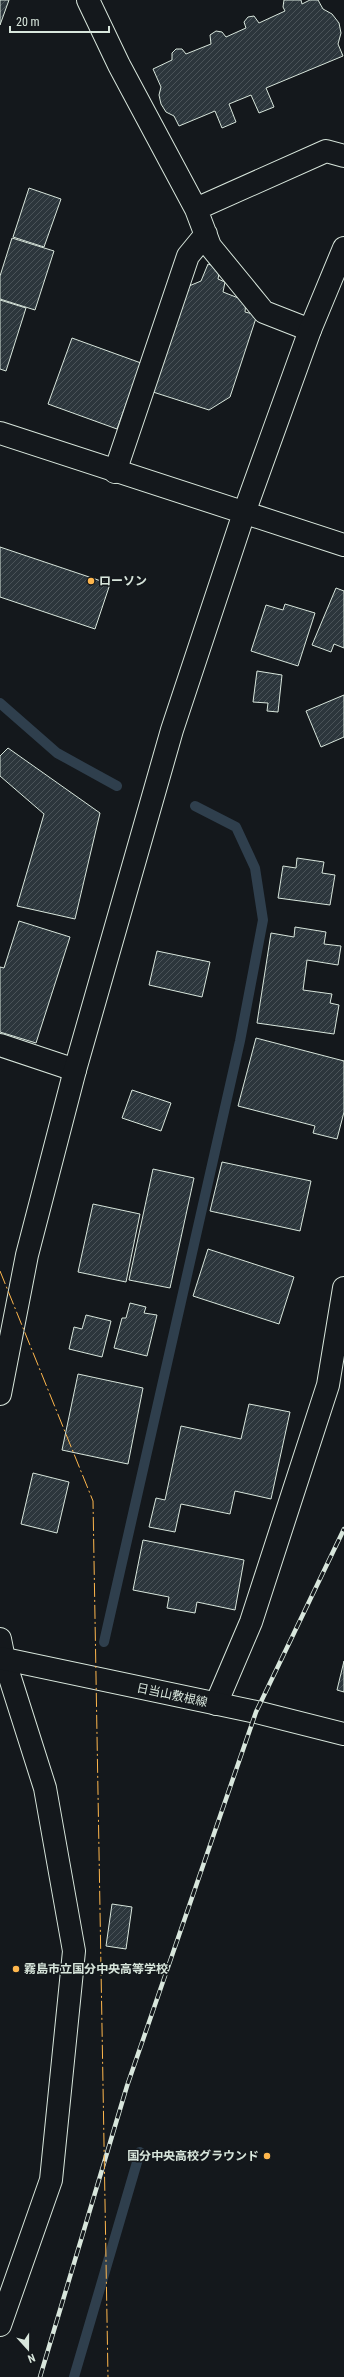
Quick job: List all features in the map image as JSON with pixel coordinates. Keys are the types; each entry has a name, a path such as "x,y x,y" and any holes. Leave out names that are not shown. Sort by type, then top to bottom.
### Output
{"street":[{"path":"88,0 118,65 196,209 210,246 264,312 310,330"},
{"path":"196,209 326,151 344,156"},
{"path":"115,472 188,256 206,234"},
{"path":"0,1394 27,1255 75,1070 172,730 244,513 310,330 344,248"},
{"path":"0,433 115,472 344,545"},
{"path":"0,1045 75,1070"},
{"path":"216,1704 251,1622 328,1385 344,1288"},
{"path":"0,2325 51,2180 74,1952 45,1788 1,1652"},
{"name":"日当山敷根線","path":"1,1652 344,1734"}],"building":[{"path":"0,0 9,0 0,25"},
{"path":"284,0 301,0 302,4 310,0 318,0 323,9 332,14 339,23 341,33 338,44 343,56 266,88 274,107 259,113 251,95 229,104 236,122 222,128 215,111 179,126 174,116 166,112 161,104 159,95 161,87 153,69 172,60 172,53 176,49 182,49 186,54 211,44 210,35 216,31 222,32 226,37 246,28 244,22 248,17 254,16 259,23 285,11 283,7"},
{"path":"29,188 61,199 44,247 13,237"},
{"path":"12,238 54,251 35,310 0,299 0,276"},
{"path":"208,264 220,268 218,279 225,282 223,292 246,301 245,312 257,315 230,397 209,410 153,392 189,286 201,281"},
{"path":"0,300 26,308 6,371 0,369"},
{"path":"72,338 141,363 117,429 48,404"},
{"path":"0,547 110,584 95,629 0,597"},
{"path":"336,588 344,591 344,648 334,644 331,652 312,645"},
{"path":"285,604 315,613 298,666 251,651 266,605 283,610"},
{"path":"257,671 282,675 278,712 267,711 268,703 253,702"},
{"path":"344,695 344,737 321,747 306,711"},
{"path":"8,748 100,813 75,919 17,906 44,814 0,776 0,756"},
{"path":"297,858 324,862 322,873 335,875 330,905 278,898 283,866 296,868"},
{"path":"19,921 70,937 36,1043 0,1032 0,967 4,968"},
{"path":"295,927 326,932 324,944 341,946 338,965 307,960 303,990 332,994 330,1003 339,1005 334,1034 257,1023 271,933 294,937"},
{"path":"157,951 210,962 202,997 149,985"},
{"path":"256,1038 344,1061 344,1112 337,1139 313,1133 315,1126 238,1106"},
{"path":"132,1090 171,1103 161,1131 122,1118"},
{"path":"222,1162 311,1181 300,1231 210,1211"},
{"path":"153,1169 194,1178 170,1288 129,1280"},
{"path":"93,1204 140,1214 126,1282 78,1272"},
{"path":"208,1249 294,1277 279,1324 193,1296"},
{"path":"130,1303 146,1307 144,1313 157,1315 147,1356 114,1348 122,1318 126,1318"},
{"path":"86,1315 111,1321 102,1357 69,1349 74,1327 82,1329"},
{"path":"78,1374 143,1388 128,1464 62,1450"},
{"path":"249,1404 290,1412 271,1499 235,1491 230,1514 181,1504 175,1532 149,1527 156,1498 165,1500 181,1426 241,1439"},
{"path":"33,1473 69,1482 57,1533 21,1524"},
{"path":"143,1540 244,1560 235,1610 197,1602 195,1613 167,1608 169,1597 133,1590"},
{"path":"344,1661 344,1692 337,1690"},
{"path":"112,1904 132,1907 126,1949 106,1946"}],"waterway":[{"path":"0,703 57,753 117,786"},
{"path":"104,1642 240,1041 263,920 255,868 236,827 195,806"},
{"path":"74,2377 140,2152"}],"railway":[{"path":"40,2377 127,2086 256,1712 344,1529"}],"power":[{"path":"0,1271 93,1501 108,2377"}],"place":[{"name":"ローソン","path":"91,581"},
{"name":"霧島市立国分中央高等学校","path":"16,1969"},
{"name":"国分中央高校グラウンド","path":"267,2156"}]}
